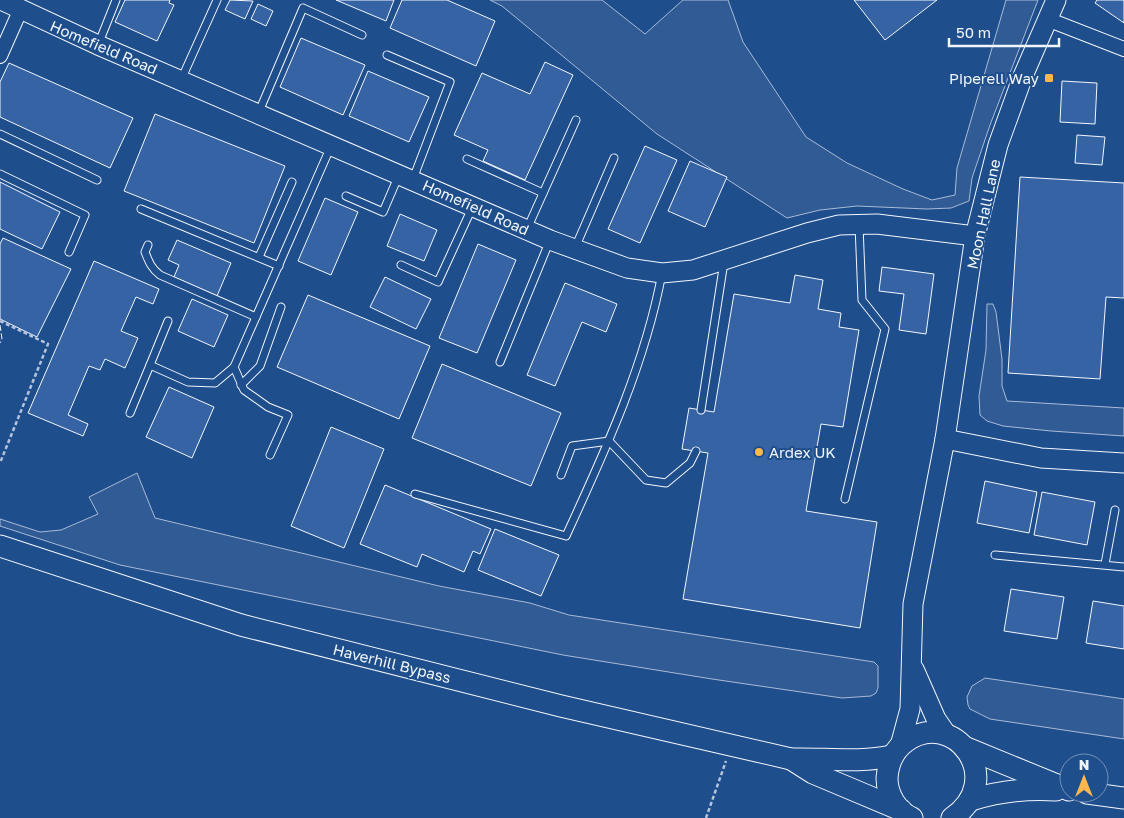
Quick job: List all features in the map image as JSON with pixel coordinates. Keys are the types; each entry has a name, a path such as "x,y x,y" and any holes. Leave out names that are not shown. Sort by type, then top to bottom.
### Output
{"main road":[{"name":"Haverhill Bypass","path":"0,546 241,625 561,706 791,759 821,758 857,762 896,751 910,738 922,734 935,733 956,741"},
{"path":"956,741 1059,786"},
{"path":"956,741 973,761 977,778 963,811"},
{"path":"896,751 888,770 887,785 892,799 907,814"},
{"name":"Haverhill Bypass","path":"791,759 813,773 907,814"},
{"path":"963,811 999,791 1034,788 1059,789"},
{"path":"1109,796 1124,798"}],"street":[{"name":"Homefield Road","path":"1,0 20,11 331,146 406,176 550,240 628,268 662,273 693,270 807,233 839,226 877,224 975,236"},
{"name":"Moon Hall Lane","path":"896,751 910,709 913,604 945,439 975,236 998,145 1023,76 1056,0"},
{"path":"0,56 20,11"},
{"path":"1047,19 1124,49"},
{"path":"945,439 1041,458 1124,463"},
{"path":"912,665 936,719 956,741"}],"lane":[{"path":"98,45 116,0"},
{"path":"181,81 217,0"},
{"path":"258,114 303,8 362,36"},
{"path":"346,196 383,212 406,176 450,82 387,55"},
{"path":"527,229 576,120"},
{"path":"0,134 98,180"},
{"path":"150,365 188,382 215,383 234,367 331,146"},
{"path":"575,248 614,158"},
{"path":"467,159 543,193"},
{"path":"0,174 85,215 68,252"},
{"path":"259,257 292,182"},
{"path":"402,265 438,282 473,205"},
{"path":"141,209 279,266"},
{"path":"845,498 885,330 862,300 859,225"},
{"path":"500,362 550,240"},
{"path":"148,245 145,252 148,261 152,268 160,275 256,317"},
{"path":"701,410 725,260"},
{"path":"415,494 566,536 609,441 642,355 662,273"},
{"path":"241,384 260,366 281,307"},
{"path":"130,413 168,321"},
{"path":"234,367 244,390 268,407 288,415 270,455"},
{"path":"609,441 646,480 666,483 690,463 696,451"},
{"path":"561,475 572,446 609,441"},
{"path":"1106,564 1116,510"},
{"path":"995,555 1124,567"}],"path":[{"path":"0,321 48,344 0,463"},
{"path":"706,818 731,746"}],"shaded area":[{"path":"490,0 602,0 645,34 683,0 728,0 743,42 806,137 847,163 932,200 955,195 957,168 1006,0 1038,0 990,125 972,178 969,201 951,208 927,209 857,206 820,210 787,218 657,134 502,6"},
{"path":"987,304 993,304 996,312 1002,359 1002,386 1007,401 1124,408 1124,436 1003,426 987,421 980,415 979,396 986,350"},
{"path":"137,473 155,518 439,586 530,603 569,615 874,662 878,666 878,688 876,693 871,696 842,698 563,655 120,565 0,526 0,519 40,532 61,530 98,514 89,497"},
{"path":"985,678 1124,699 1124,739 990,719 970,709 967,697 972,686"}],"building":[{"path":"125,0 170,0 169,3 174,5 157,41 115,22"},
{"path":"230,0 253,1 245,19 225,10"},
{"path":"336,0 394,0 386,21"},
{"path":"402,0 447,0 495,21 476,66 390,28"},
{"path":"854,0 937,0 885,40"},
{"path":"1097,0 1124,0 1124,23 1095,3"},
{"path":"258,4 273,11 266,26 251,19"},
{"path":"301,38 365,65 343,115 280,87"},
{"path":"545,62 573,75 525,180 483,161 488,150 454,135 482,73 530,94"},
{"path":"9,63 133,118 110,168 0,117 0,82"},
{"path":"368,71 429,97 409,142 349,116"},
{"path":"1062,81 1097,83 1095,124 1060,122"},
{"path":"155,114 285,166 254,243 124,191"},
{"path":"1077,135 1105,137 1102,165 1075,163"},
{"path":"645,146 677,160 640,243 608,229"},
{"path":"690,161 727,177 705,227 668,211"},
{"path":"1020,177 1124,183 1124,298 1106,297 1100,379 1008,373"},
{"path":"0,182 60,212 42,249 0,229"},
{"path":"325,198 358,212 331,275 298,261"},
{"path":"400,214 437,230 424,261 387,246"},
{"path":"3,238 71,269 37,337 0,319 0,244"},
{"path":"177,240 231,263 217,296 174,277 179,265 168,260"},
{"path":"478,244 516,260 477,353 439,338"},
{"path":"94,261 159,289 153,304 136,297 121,331 138,338 125,368 105,359 100,370 89,366 68,415 88,424 83,436 28,413"},
{"path":"882,267 934,274 926,334 899,330 904,294 879,291"},
{"name":"Ardex UK","path":"795,275 823,280 818,309 841,313 839,327 859,330 843,427 821,424 806,511 877,522 860,628 683,599 708,453 682,449 689,408 714,412 734,294 790,303"},
{"path":"385,277 431,299 416,329 370,307"},
{"path":"565,283 617,304 606,332 582,322 555,386 527,375"},
{"path":"308,295 430,346 399,419 277,367"},
{"path":"192,299 228,315 214,347 178,331"},
{"path":"442,364 561,413 531,486 412,438"},
{"path":"169,387 214,407 192,458 146,437"},
{"path":"331,427 384,449 344,548 291,526"},
{"path":"985,481 1037,492 1029,533 977,523"},
{"path":"385,485 491,529 480,554 473,551 464,572 422,554 417,567 360,544"},
{"path":"1042,492 1095,502 1087,545 1034,535"},
{"path":"495,529 559,555 541,596 478,570"},
{"path":"1011,589 1064,597 1057,639 1004,631"},
{"path":"1093,601 1124,606 1124,649 1086,643"}],"fence":[{"path":"0,325 2,339 0,343"}],"place":[{"name":"Piperell Way","path":"1049,78"},
{"name":"Ardex UK","path":"759,452"}]}
